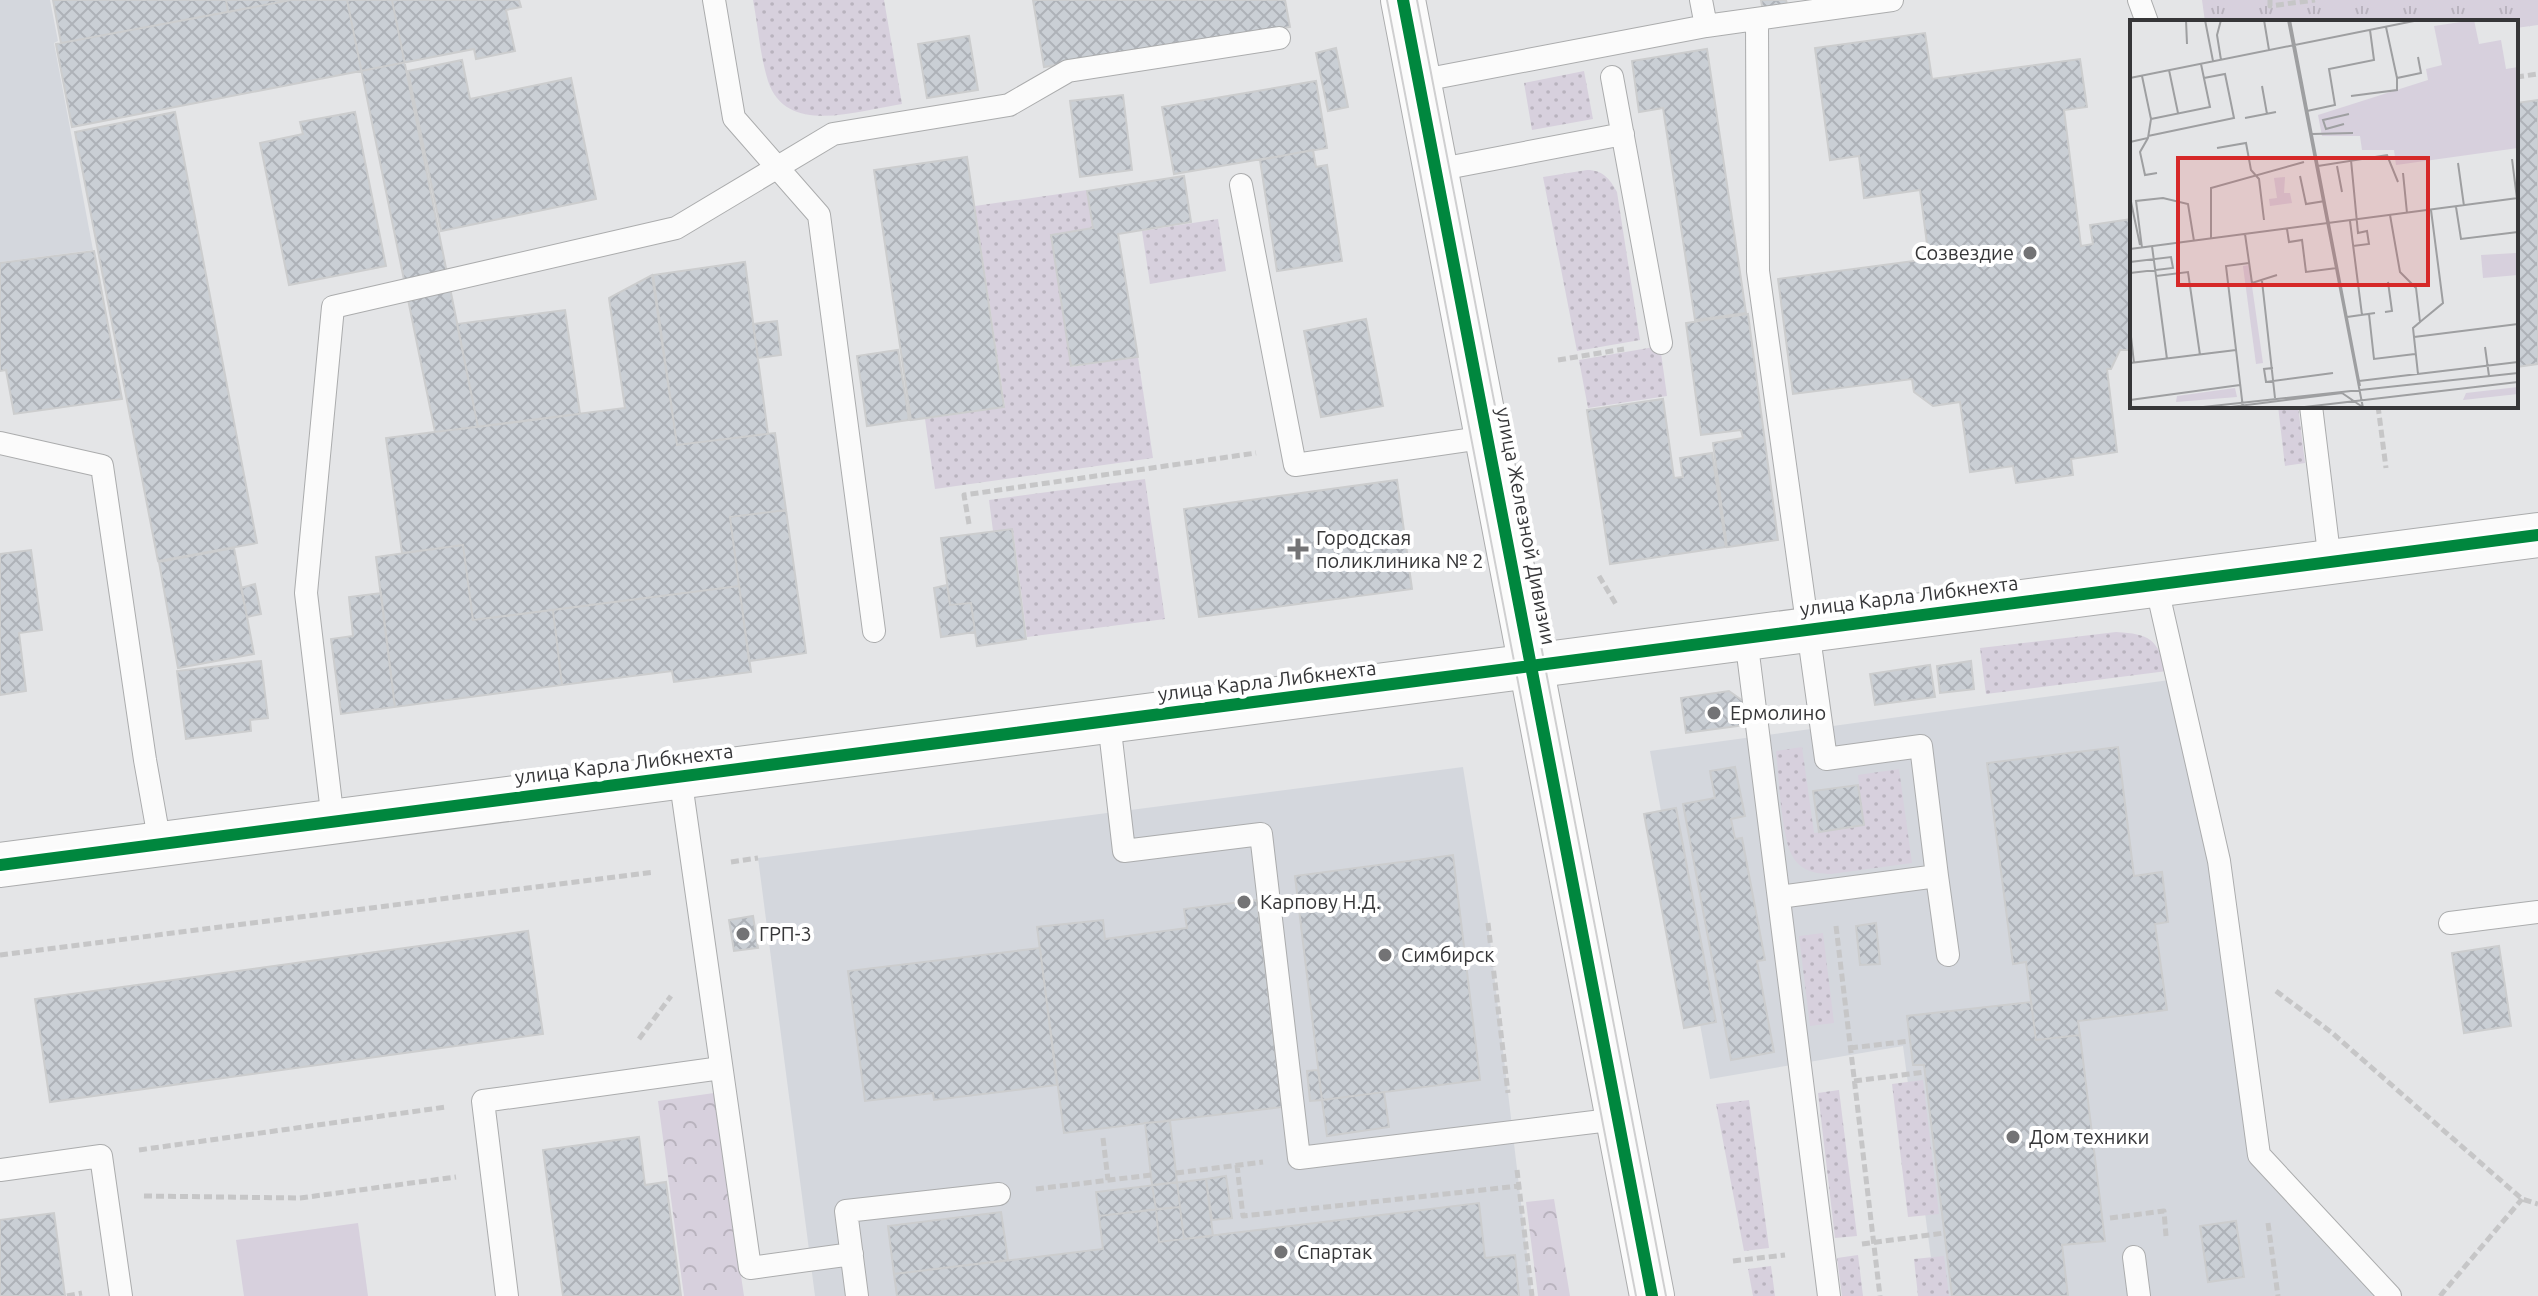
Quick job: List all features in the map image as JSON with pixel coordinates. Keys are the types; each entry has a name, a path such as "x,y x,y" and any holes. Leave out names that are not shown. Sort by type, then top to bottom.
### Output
{"street":[{"name":"улица Железной Дивизии","path":"1403,0 1652,1296"},
{"name":"улица Карла Либкнехта","path":"0,865 2538,535"}],"lane":[{"path":"714,0 734,118 819,215 874,631"},
{"path":"1701,0 1706,26"},
{"path":"1418,81 1706,26 1892,0"},
{"path":"2139,0 2146,20"},
{"path":"1757,19 1758,271 1826,759 1921,746 1948,955"},
{"path":"333,821 306,593 333,307 676,228 833,134 1009,105 1068,71 1279,38"},
{"path":"1612,77 1661,343"},
{"path":"1436,170 1623,134"},
{"path":"1241,185 1295,465 1488,437"},
{"path":"2311,408 2330,562"},
{"path":"0,443 102,466 160,844"},
{"path":"2156,584 2219,861 2259,1155 2390,1296"},
{"path":"1746,638 1829,1296"},
{"path":"1109,722 1124,851 1261,834 1299,1158 1618,1119"},
{"path":"680,776 750,1268 852,1254"},
{"path":"1779,897 1937,876"},
{"path":"2450,923 2538,912"},
{"path":"507,1296 483,1101 721,1068"},
{"path":"0,1170 101,1156 121,1296"},
{"path":"857,1296 846,1211 999,1194"},
{"path":"2134,1257 2139,1296"}],"path":[{"path":"2270,0 2270,6 2315,0"},
{"path":"2518,77 2538,74"},
{"path":"1558,360 1661,343"},
{"path":"2378,408 2386,468"},
{"path":"969,524 964,495 1292,448"},
{"path":"1599,576 1618,608"},
{"path":"0,955 693,867"},
{"path":"1832,889 1880,1296"},
{"path":"1488,923 1532,1296"},
{"path":"606,1085 704,949"},
{"path":"2232,956 2331,1032 2522,1199 2538,1204"},
{"path":"1850,1048 1910,1041"},
{"path":"1854,1081 1925,1072"},
{"path":"101,1156 483,1101"},
{"path":"1103,1138 1108,1180"},
{"path":"1176,1173 1299,1158"},
{"path":"1237,1165 1243,1216 1519,1186"},
{"path":"107,1195 300,1198 492,1173"},
{"path":"999,1194 1151,1175"},
{"path":"2440,1296 2522,1199"},
{"path":"2110,1218 2164,1211 2165,1227"},
{"path":"1733,1261 1944,1233"}],"shaded area":[{"path":"0,0 50,0 58,41 54,43 93,250 0,262"},
{"path":"2177,679 2259,1155 2390,1296 1936,1296 1903,1046 1710,1079 1650,751"},
{"path":"1463,767 1488,923 1532,1296 815,1296 758,858"}],"green space":[{"path":"753,0 884,0 902,104 826,116 791,109 777,98 768,81"},
{"path":"2202,0 2538,0 2538,25 2518,28 2518,20 2205,20"},
{"path":"1584,71 1593,119 1532,130 1524,83"},
{"path":"1587,170 1605,176 1617,192 1640,340 1577,351 1543,177"},
{"path":"1087,190 1092,228 1051,235 1071,367 1138,357 1153,458 935,489 925,419 1005,407 975,206"},
{"path":"1218,219 1226,271 1150,284 1142,231"},
{"path":"1660,346 1667,396 1588,408 1579,360"},
{"path":"2278,408 2298,408 2305,463 2285,466"},
{"path":"1145,479 1165,619 1027,637 1013,529 993,531 989,500"},
{"path":"2116,632 2137,634 2150,640 2160,652 2167,671 1986,694 1980,648"},
{"path":"1802,747 1814,833 1864,826 1858,775 1899,769 1912,863 1831,874 1809,871 1796,862 1786,836 1776,751"},
{"path":"1823,933 1834,1023 1810,1026 1799,936"},
{"path":"1923,1080 1939,1214 1908,1217 1892,1084"},
{"path":"1839,1090 1857,1236 1835,1238 1818,1093"},
{"path":"714,1093 744,1296 684,1296 658,1101"},
{"path":"1749,1100 1769,1248 1744,1251 1716,1104"},
{"path":"1554,1199 1570,1296 1538,1296 1526,1202"},
{"path":"358,1223 368,1296 244,1296 236,1240"},
{"path":"1858,1255 1863,1296 1842,1296 1837,1258"},
{"path":"1944,1256 1949,1296 1918,1296 1914,1259"},
{"path":"1771,1266 1775,1296 1753,1296 1748,1269"}],"building":[{"path":"53,0 226,0 228,12 61,43"},
{"path":"226,0 291,0 228,12"},
{"path":"291,0 519,0 521,7 506,10 515,51 476,59 474,49 72,127 56,44"},
{"path":"347,0 392,0 478,427 435,432"},
{"path":"1033,0 1285,0 1290,27 1044,67"},
{"path":"1761,0 1786,0 1788,9 1763,12"},
{"name":"Созвездие","path":"1925,33 1932,79 2080,59 2087,107 2064,110 2081,246 2093,244 2090,225 2130,219 2130,350 2120,350 2111,369 2107,369 2117,452 2071,459 2073,475 2016,483 2013,466 1970,472 1960,402 1933,406 1914,392 1912,379 1793,394 1778,279 1929,259 1920,190 1864,198 1859,156 1830,160 1815,48"},
{"path":"969,36 978,90 927,98 918,44"},
{"path":"1336,48 1348,107 1328,111 1316,53"},
{"path":"1707,49 1746,313 1695,320 1663,108 1639,112 1632,61"},
{"path":"462,60 470,99 571,78 596,199 441,231 408,71"},
{"path":"1316,81 1327,148 1174,174 1162,107"},
{"path":"1123,95 1132,170 1080,177 1070,101"},
{"path":"2538,100 2538,364 2518,367 2518,103"},
{"path":"175,112 257,543 158,561 75,132"},
{"path":"355,112 386,266 289,285 260,143 303,134 300,122"},
{"path":"1313,150 1316,167 1327,165 1342,261 1277,271 1260,160"},
{"path":"967,157 1004,407 911,420 874,170"},
{"path":"1184,176 1191,222 1118,234 1138,357 1071,366 1051,235 1093,228 1087,191"},
{"path":"94,251 122,399 14,414 6,370 0,371 0,263"},
{"path":"745,262 768,434 677,445 653,275"},
{"path":"652,275 677,445 775,433 786,510 730,517 739,586 473,620 463,545 402,553 386,438 625,408 609,298"},
{"path":"565,310 580,414 478,427 457,324"},
{"path":"1748,314 1778,540 1727,547 1713,443 1743,438 1741,430 1701,435 1686,323"},
{"path":"1366,319 1383,406 1321,417 1304,331"},
{"path":"777,321 781,355 758,358 753,324"},
{"path":"898,350 909,420 867,426 857,356"},
{"path":"1663,399 1674,478 1683,477 1680,458 1712,453 1726,547 1610,564 1587,410"},
{"name":"Городская поликлиника № 2","path":"1397,480 1412,589 1199,617 1184,509"},
{"path":"786,510 806,653 749,661 730,517"},
{"path":"1012,529 1026,639 977,646 971,603 950,605 941,538"},
{"path":"463,545 473,620 553,610 562,685 395,707 376,557"},
{"path":"234,548 254,654 178,668 159,562"},
{"path":"31,550 42,630 19,633 26,691 0,695 0,554"},
{"path":"255,584 261,614 247,617 241,588"},
{"path":"947,585 950,605 971,603 975,632 941,637 934,588"},
{"path":"739,586 751,672 674,682 672,671 562,685 553,610"},
{"path":"381,593 395,707 341,714 331,639 353,636 349,597"},
{"path":"261,661 268,718 250,720 251,731 186,739 177,671"},
{"path":"1971,661 1974,689 1940,693 1937,666"},
{"path":"1930,665 1935,697 1875,705 1870,674"},
{"name":"Ермолино","path":"1729,691 1743,701 1746,725 1686,733 1681,698"},
{"path":"2118,747 2134,876 2162,872 2168,922 2155,924 2167,1010 2078,1021 2080,1035 2036,1040 2026,962 2013,964 1987,763"},
{"path":"1735,767 1745,816 1731,819 1735,839 1742,838 1765,960 1757,961 1774,1052 1731,1060 1683,804 1715,798 1710,771"},
{"path":"1858,785 1864,825 1819,832 1813,791"},
{"path":"1676,808 1716,1022 1684,1028 1644,814"},
{"name":"Симбирск","path":"1453,855 1480,1080 1322,1100 1295,876"},
{"path":"1257,900 1282,1107 1064,1133 1037,927 1103,920 1105,939 1187,928 1184,909"},
{"name":"ГРП-3","path":"753,916 758,948 734,951 729,920"},
{"path":"1876,923 1880,964 1860,965 1856,926"},
{"path":"528,931 543,1034 50,1102 35,999"},
{"path":"2499,946 2511,1026 2464,1033 2452,953"},
{"path":"1040,948 1057,1085 934,1100 933,1093 865,1101 848,971"},
{"name":"Дом техники","path":"2031,1002 2036,1040 2080,1035 2105,1241 2062,1245 2068,1296 1952,1296 1924,1065 1913,1065 1907,1016"},
{"path":"1318,1070 1322,1100 1310,1101 1307,1071"},
{"path":"1384,1092 1389,1127 1327,1136 1322,1100"},
{"path":"1170,1121 1177,1182 1152,1185 1145,1123"},
{"path":"639,1137 645,1185 666,1182 681,1296 563,1296 543,1150"},
{"path":"1226,1176 1232,1218 1212,1220 1206,1179"},
{"path":"1206,1179 1213,1236 1184,1239 1180,1207 1099,1216 1096,1192"},
{"path":"1177,1182 1180,1207 1156,1209 1152,1185"},
{"name":"Спартак","path":"1479,1203 1485,1258 1515,1255 1519,1296 897,1296 894,1274 1103,1249 1099,1216 1156,1209 1159,1242"},
{"path":"1180,1207 1184,1239 1159,1242 1156,1209"},
{"path":"1001,1212 1008,1260 894,1274 888,1226"},
{"path":"54,1213 65,1296 0,1296 0,1220"},
{"path":"2236,1221 2244,1277 2208,1282 2200,1226"}],"tram line":[{"path":"1387,0 1636,1296"},
{"path":"1417,0 1666,1296"}],"cycle path":[{"path":"1403,0 1652,1296"},
{"path":"0,865 2538,535"}],"place":[{"name":"Созвездие","path":"2030,253"},
{"name":"Городская поликлиника № 2","path":"1298,549"},
{"name":"Ермолино","path":"1714,713"},
{"name":"Карпову Н.Д.","path":"1244,902"},
{"name":"ГРП-3","path":"743,934"},
{"name":"Симбирск","path":"1385,955"},
{"name":"Дом техники","path":"2013,1137"},
{"name":"Спартак","path":"1281,1252"}]}
